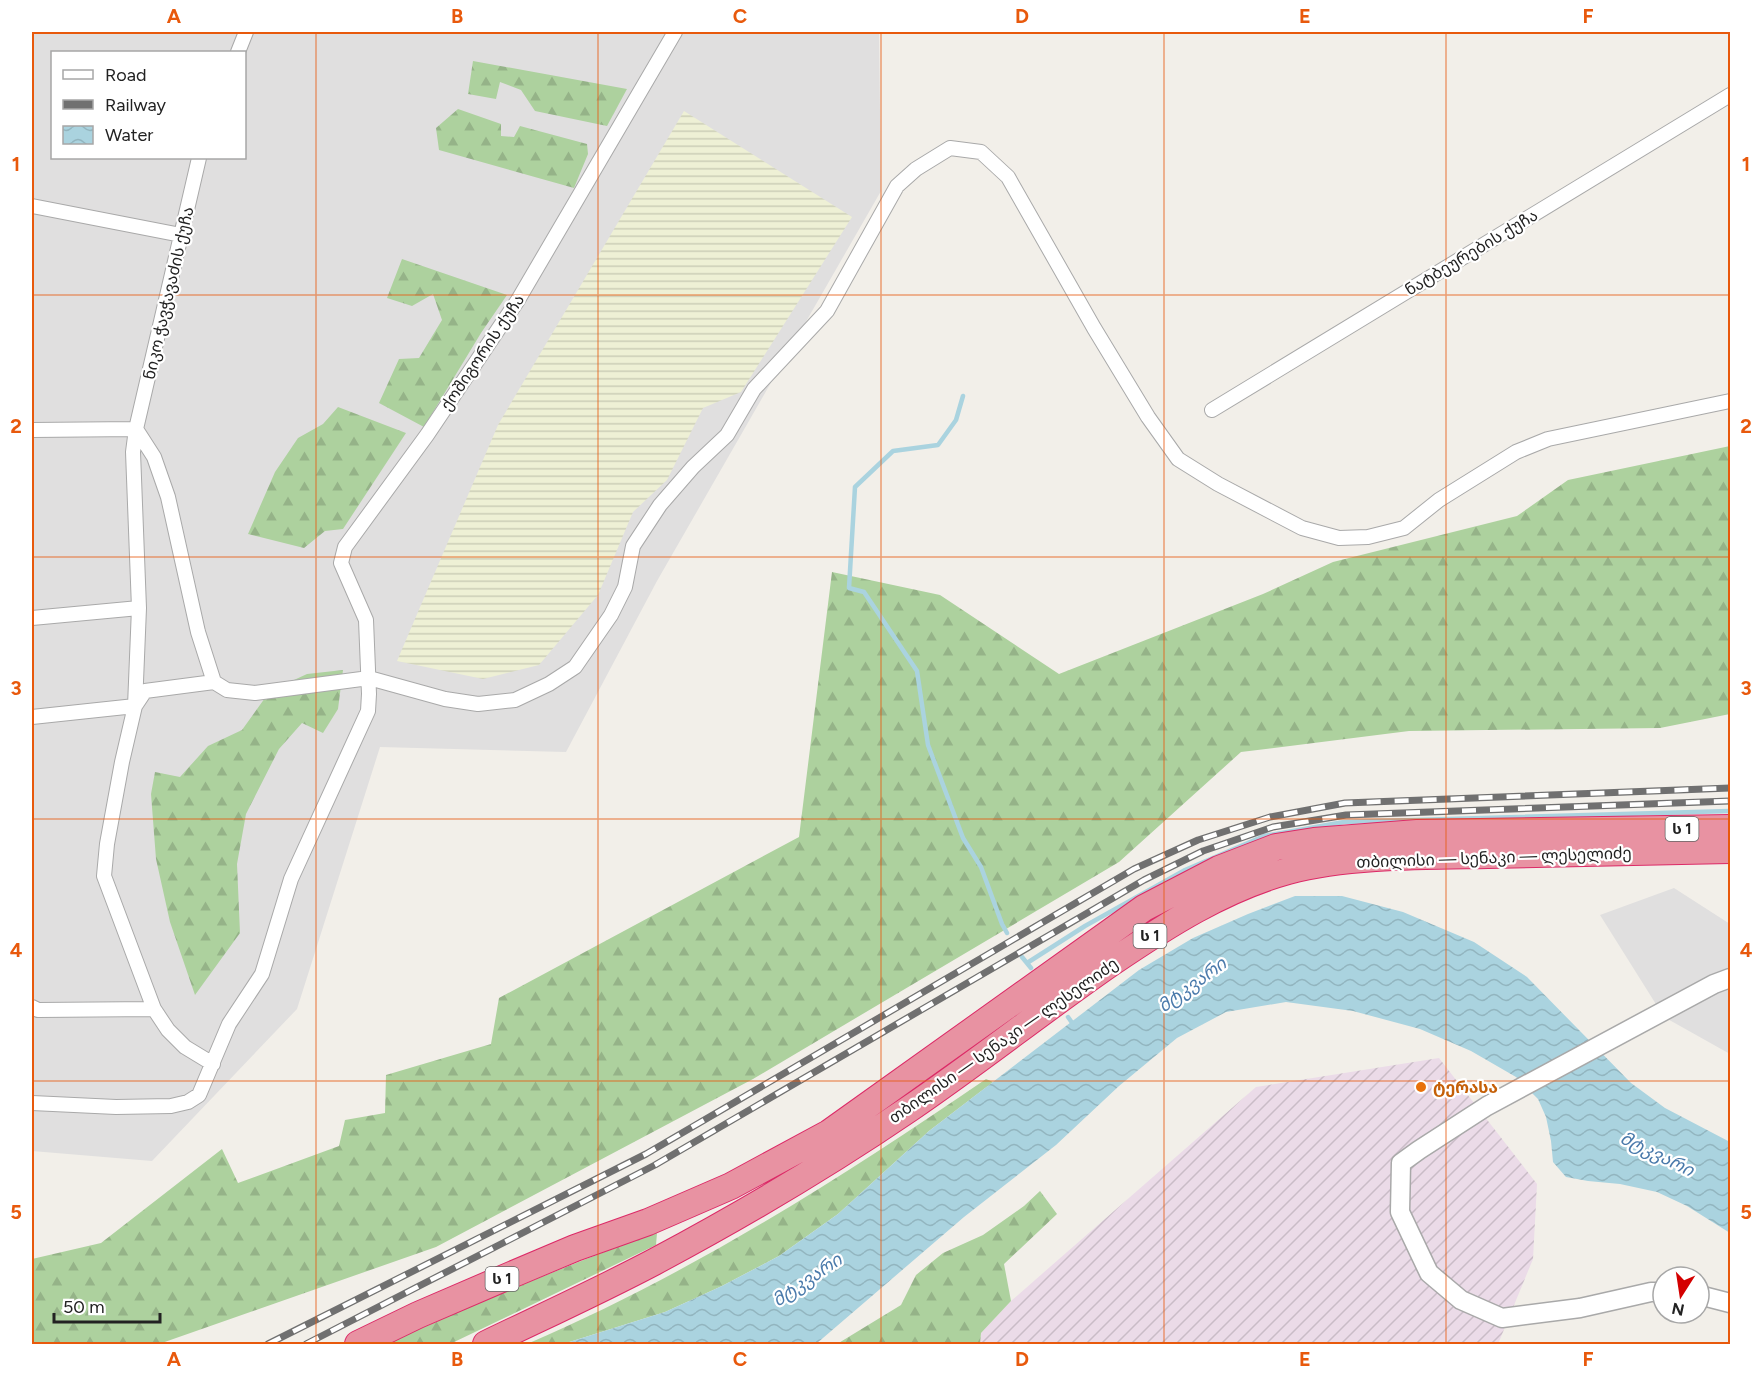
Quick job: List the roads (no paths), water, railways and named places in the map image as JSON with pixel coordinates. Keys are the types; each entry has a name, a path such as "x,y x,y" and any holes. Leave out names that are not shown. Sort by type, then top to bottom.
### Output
{"highway":[{"name":"თბილისი — სენაკი — ლესელიძე","path":"358,1344 418,1315 565,1252 648,1222 731,1186 829,1133 1144,908 1219,869 1276,847 1314,841 1418,834 1731,828"},
{"name":"თბილისი — სენაკი — ლესელიძე","path":"486,1344 652,1263 800,1180 909,1108 1163,927 1197,907 1245,885 1291,870 1373,859 1731,850"}],"street":[{"path":"238,51 246,32"},
{"name":"ქოშიგორის ქუჩა","path":"32,1103 116,1107 171,1106 188,1102 199,1095 229,1024 262,974 291,879 368,711 366,620 341,563 345,548 427,435 518,300 675,32"},
{"name":"ნატბეურების ქუჩა","path":"1212,410 1731,94"},
{"path":"32,717 135,706 145,692 214,682 227,690 255,693 369,678 445,699 478,704 515,700 549,684 574,667 611,615 625,586 633,546 660,505 693,467 727,435 754,389 827,311 897,186 916,169 950,148 981,152 1008,177 1094,328 1148,417 1178,459 1218,484 1302,528 1339,538 1368,537 1404,528 1439,500 1516,452 1548,439 1731,401"},
{"name":"ნიკო ჭავჭავაძის ქუჩა","path":"198,159 136,429 133,453 139,608 135,706 107,844 104,876 154,1009 168,1030 185,1047 213,1064"},
{"path":"32,206 181,235"},
{"path":"32,430 136,429 153,457 168,497 198,632 214,682"},
{"path":"32,618 139,608"},
{"path":"1651,1292 1580,1308 1502,1318 1461,1300 1429,1273 1400,1212 1401,1163 1487,1106 1714,984 1731,978"},
{"path":"32,1007 38,1010 154,1009"},
{"path":"1711,1298 1731,1303"}],"water":[{"name":"მტკვარი","path":"1295,896 1342,896 1403,912 1474,942 1527,977 1631,1083 1665,1108 1730,1142 1730,1233 1687,1206 1657,1192 1620,1184 1566,1177 1553,1162 1546,1117 1538,1099 1516,1077 1471,1051 1420,1029 1353,1011 1286,1002 1226,1012 1177,1038 1119,1086 1056,1145 964,1217 816,1344 563,1344 665,1312 779,1256 838,1214 929,1131 1139,970 1193,938"}],"waterway":[{"path":"963,396 956,420 938,445 893,451 855,487 849,588 864,592 917,671 928,745 963,838 981,867 1007,933"},
{"path":"1027,963 1085,926 1185,870 1264,836 1344,822 1730,811"},
{"path":"1022,957 1031,968"},
{"path":"1068,1017 1075,1027"}],"railway":[{"path":"268,1344 646,1154 1134,869 1198,840 1270,817 1345,803 1730,788"},
{"path":"306,1344 655,1165 1144,880 1203,851 1273,827 1346,815 1730,801"}],"place":[{"name":"ტერასა","path":"1421,1087"}]}
